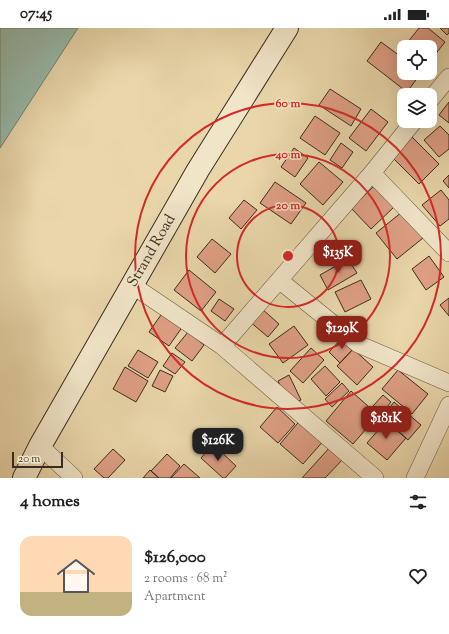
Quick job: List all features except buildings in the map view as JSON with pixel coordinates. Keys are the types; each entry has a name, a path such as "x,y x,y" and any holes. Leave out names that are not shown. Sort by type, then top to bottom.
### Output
{"street":[{"name":"Strand Road","path":"24,478 40,446 198,170 287,28"},
{"path":"437,92 449,77"},
{"path":"222,346 372,173 408,128"},
{"path":"372,173 448,251"},
{"path":"279,280 358,344 449,384"},
{"path":"132,285 222,346 375,478"},
{"path":"415,478 448,409"},
{"path":"40,446 74,478"}],"shaded area":[{"path":"0,28 78,28 0,148"}]}
